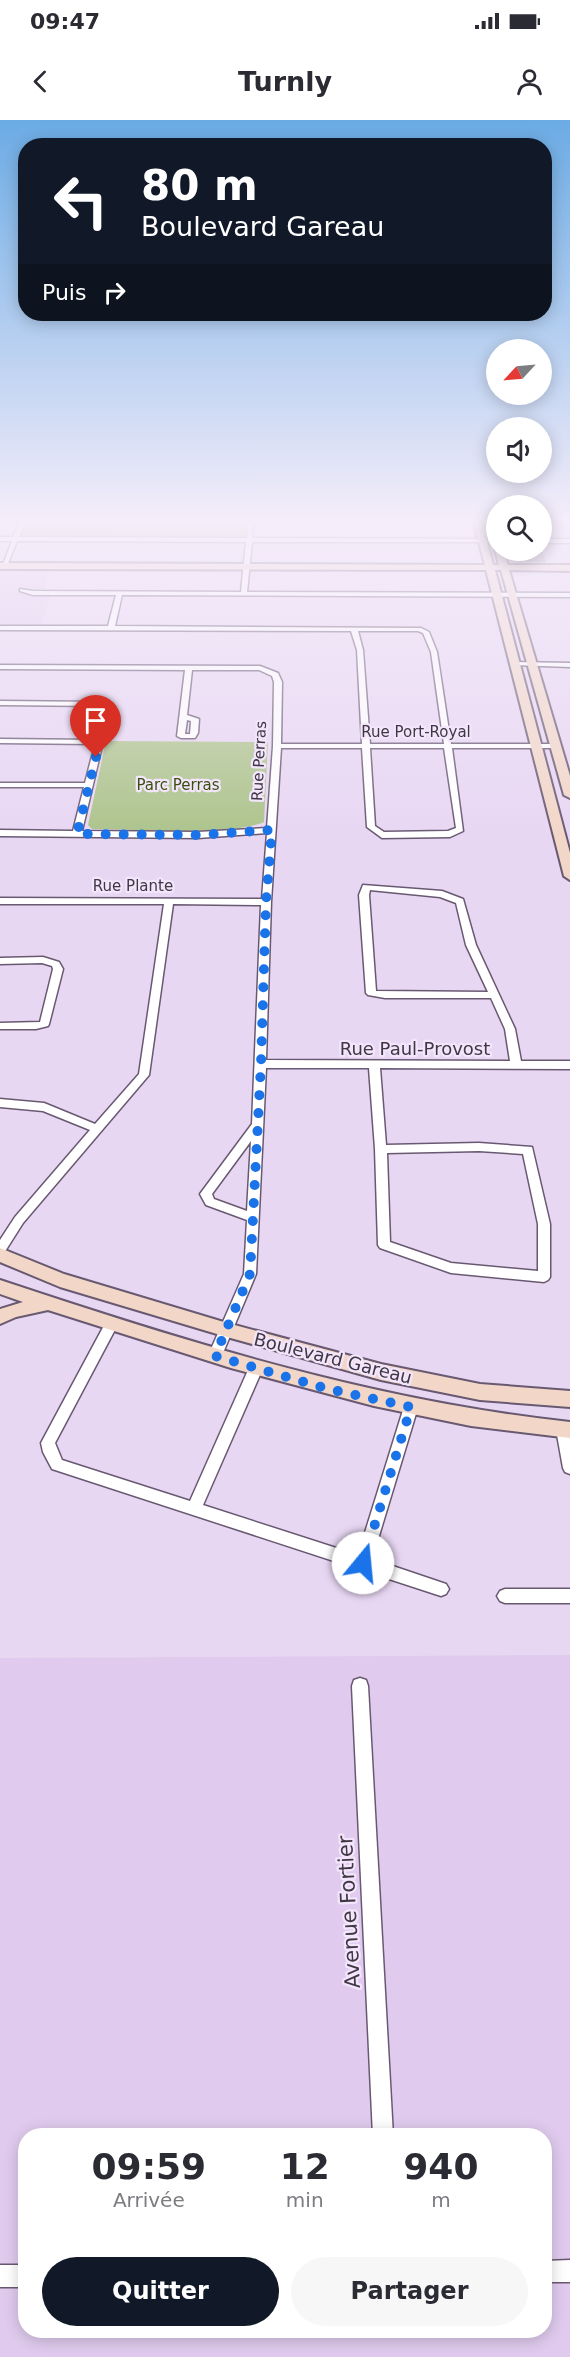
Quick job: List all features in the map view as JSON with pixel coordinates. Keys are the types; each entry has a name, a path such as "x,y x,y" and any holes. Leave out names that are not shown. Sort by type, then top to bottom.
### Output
{"street":[{"path":"505,627 570,876"},
{"path":"522,627 570,795"},
{"path":"0,628 419,629 426,632 434,652 460,829 450,834 382,835 371,827 360,650 354,629"},
{"path":"515,664 570,665"},
{"name":"Rue Perras","path":"0,667 260,668 275,675 278,681 250,1274 215,1356"},
{"path":"184,717 189,668"},
{"path":"0,703 101,704 107,708 77,834"},
{"path":"0,741 100,742"},
{"name":"Rue Port-Royal","path":"276,746 556,746"},
{"path":"0,784 89,785"},
{"path":"0,833 208,834 272,830"},
{"path":"493,995 371,993 364,895 366,887 442,894 460,901 471,945 510,1029 516,1064"},
{"name":"Rue Plante","path":"0,901 266,902"},
{"path":"0,1250 19,1220 144,1075 169,901"},
{"path":"0,961 43,960 56,964 58,969 44,1024 0,1026"},
{"name":"Rue Paul-Provost","path":"261,1064 570,1065"},
{"path":"374,1064 381,1149 384,1245 451,1268 544,1277 544,1224 528,1150 479,1147 381,1149"},
{"path":"0,1103 44,1107 97,1129"},
{"path":"254,1218 210,1202 206,1194 258,1124"},
{"name":"Boulevard Gareau","path":"0,1255 60,1280 227,1330 392,1374 480,1392 570,1399"},
{"name":"Boulevard Gareau","path":"0,1287 47,1304 328,1389 463,1418 567,1430"},
{"path":"0,1317 13,1311 47,1304"},
{"path":"112,1324 48,1443 53,1460 57,1465 441,1588"},
{"path":"194,1509 256,1368"},
{"path":"363,1563 411,1407"},
{"path":"567,1430 570,1468"},
{"path":"505,1596 570,1596"},
{"name":"Avenue Fortier","path":"360,1686 383,2128"},
{"path":"552,2272 570,2271"},
{"path":"0,2276 18,2276"}],"shaded area":[{"path":"570,1655 570,2357 0,2357 0,1658"}],"green space":[{"name":"Parc Perras","path":"106,741 268,742 264,822 230,829 206,830 92,829 88,825"}],"route":[{"path":"96,757 77,834 198,835 272,830 266,902 261,1064 250,1274 215,1356 328,1389 411,1407 363,1563"}]}
